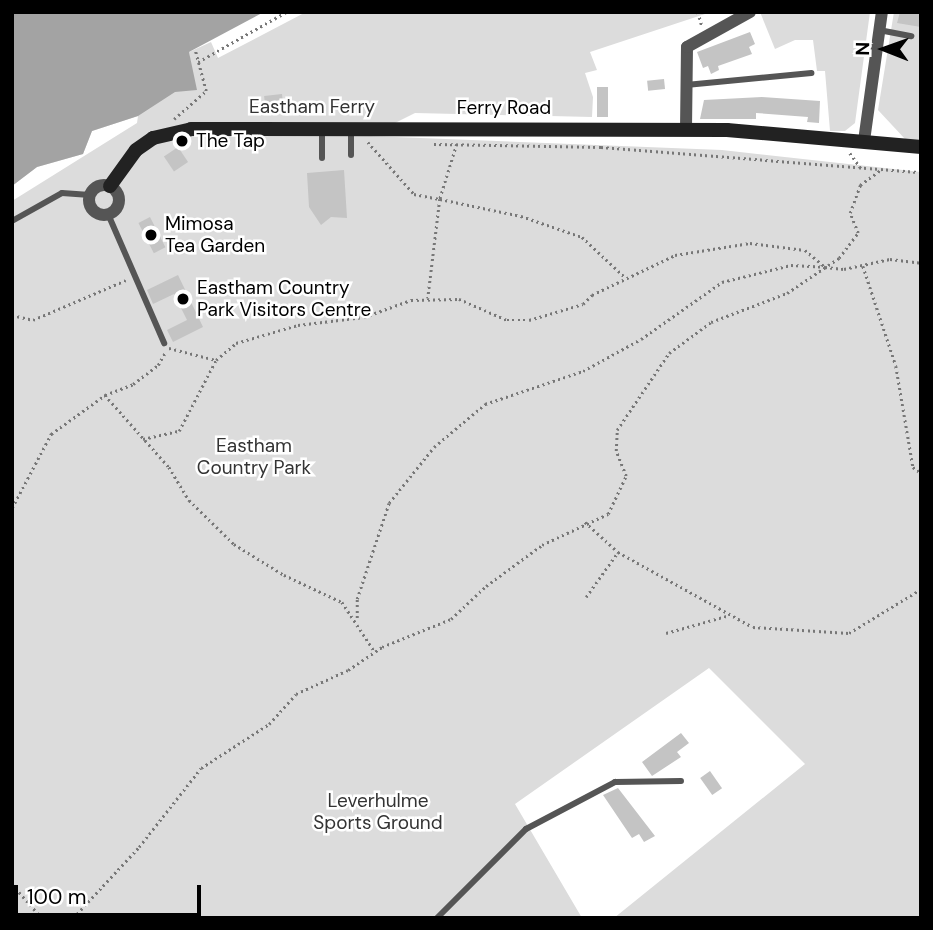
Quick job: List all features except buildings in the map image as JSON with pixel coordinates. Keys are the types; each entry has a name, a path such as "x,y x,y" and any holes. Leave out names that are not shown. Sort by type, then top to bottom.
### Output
{"street":[{"path":"686,130 684,85 687,47 750,12"},
{"path":"864,141 882,12"},
{"name":"Ferry Road","path":"110,186 135,150 171,132 322,127 686,130 921,147"},
{"path":"110,186 119,201 108,214 96,212 90,195 96,187 110,186"}],"lane":[{"path":"878,30 911,36"},
{"path":"684,85 811,73"},
{"path":"322,127 322,158"},
{"path":"351,127 351,155"},
{"path":"12,221 62,192 90,195"},
{"path":"108,214 164,343"},
{"path":"437,918 526,829 615,782 681,781"}],"path":[{"path":"198,62 286,12"},
{"path":"169,124 205,91 195,50"},
{"path":"381,143 368,143 414,194 521,216 582,237 626,278"},
{"path":"432,144 601,147 921,172"},
{"path":"428,298 440,199 457,144"},
{"path":"73,918 139,847 201,768 270,724 296,694 348,670 375,652 463,612 486,586 525,557 585,522 608,514 618,500 626,476 616,451 617,430 669,353 711,322 779,298 825,267 858,233 849,213 860,185 882,169"},
{"path":"142,439 179,431 216,360 236,343 261,335 364,317 411,299 428,298 459,299 507,320 530,320 583,304 592,295 676,256 750,243 805,250 825,267"},
{"path":"357,618 357,598 389,503 433,447 485,404 583,371 641,340 722,282 791,265 863,266 890,259 921,263"},
{"path":"863,266 896,366 913,467 921,473"},
{"path":"12,315 33,320 120,282"},
{"path":"164,343 172,350 216,360"},
{"path":"12,508 51,433 105,396 133,384 158,365 166,351 164,343"},
{"path":"105,396 169,467 189,500 234,544 284,575 342,602 357,618 375,652"},
{"path":"585,522 618,552 753,627 849,632 921,589"},
{"path":"586,597 618,552"},
{"path":"666,633 730,615"},
{"path":"12,884 42,918"}],"green space":[{"name":"Eastham Country Park","path":"142,12 172,25 191,65 189,52 211,42 218,58 306,12 711,12 590,52 597,70 585,73 593,97 592,117 415,113 369,136 722,150 921,172 921,918 614,918 805,764 709,668 515,804 582,918 12,918 12,201 137,123 138,116 92,131 83,154 37,167 12,186"},
{"path":"760,12 870,12 855,123 845,131 830,131 825,71 817,71 813,40 795,40 775,49"},
{"path":"894,12 921,12 921,141 905,139 878,110"}],"shaded area":[{"path":"12,12 264,12 189,52 197,90 175,92 138,116 92,131 83,154 37,167 12,186"}],"place":[{"name":"The Tap","path":"182,141"},
{"name":"Mimosa Tea Garden","path":"151,235"},
{"name":"Eastham Country Park Visitors Centre","path":"183,299"}],"park label":[{"name":"Eastham Ferry","path":"312,107"},
{"name":"Leverhulme Sports Ground","path":"378,812"}]}
